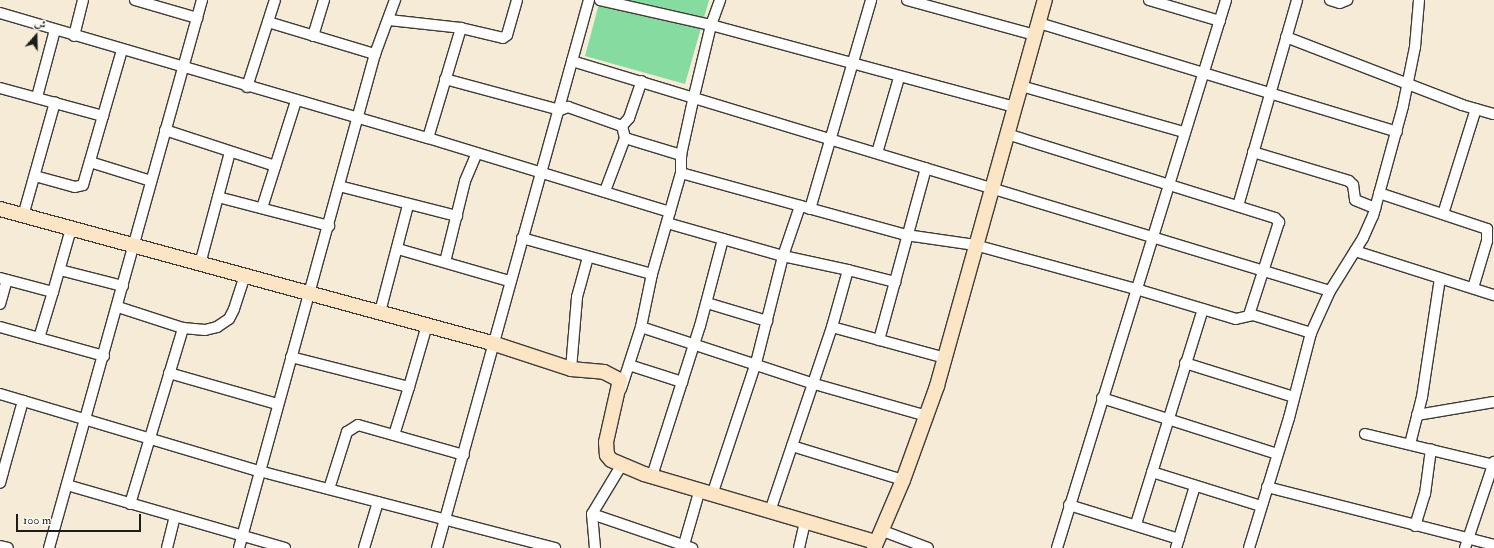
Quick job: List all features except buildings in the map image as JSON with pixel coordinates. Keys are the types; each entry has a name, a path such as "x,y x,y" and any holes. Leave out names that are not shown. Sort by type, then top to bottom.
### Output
{"street":[{"path":"74,36 82,0"},
{"path":"135,0 198,18"},
{"path":"49,548 118,307 151,181 202,0"},
{"path":"247,87 275,0"},
{"path":"313,36 324,0"},
{"path":"239,548 277,404 329,226 375,54 389,20 394,0"},
{"path":"389,20 461,28 503,38 506,35 517,0"},
{"path":"437,548 464,455 492,343 542,174 590,0"},
{"path":"600,0 711,25 899,78 1015,107"},
{"path":"618,396 630,365 641,327 652,274 681,173 681,155 694,96 711,25 720,0"},
{"path":"592,514 686,547 706,491 756,363 768,321 783,256 805,207 831,140 871,0"},
{"path":"907,0 1037,29 1205,72 1397,132"},
{"path":"877,540 903,480 927,416 945,358 975,245 1045,0"},
{"path":"1149,0 1220,21"},
{"path":"1057,548 1167,185 1205,72 1226,0"},
{"path":"1238,206 1297,0"},
{"path":"1330,0 1340,3 1347,0"},
{"path":"1249,548 1294,397 1311,333 1330,290 1369,226 1375,208 1397,132 1408,83 1419,0"},
{"path":"0,13 247,87 428,138 670,212"},
{"path":"268,22 375,54"},
{"path":"428,138 461,28"},
{"path":"37,97 54,30"},
{"path":"1286,37 1476,109 1494,114"},
{"path":"35,176 80,187 90,162 122,50"},
{"path":"572,61 694,96 831,140 992,186 1330,290"},
{"path":"877,153 899,78"},
{"path":"445,79 560,110 568,107 622,126"},
{"path":"622,126 629,118 642,82"},
{"path":"1021,86 1184,132"},
{"path":"0,88 103,116"},
{"path":"262,208 296,101"},
{"path":"23,216 55,102"},
{"path":"1443,214 1476,109"},
{"path":"605,191 624,138 622,126"},
{"path":"165,130 275,166"},
{"path":"1007,134 1275,218 1279,222 1249,315"},
{"path":"624,138 681,155"},
{"path":"200,264 230,152"},
{"path":"1253,152 1350,181 1353,185 1355,200 1375,208"},
{"path":"445,262 465,181 477,153"},
{"path":"90,162 151,181"},
{"path":"879,340 906,235 926,168"},
{"path":"681,173 906,235 975,245 1240,319 1249,315 1311,333"},
{"path":"339,186 408,205 457,216"},
{"path":"1379,193 1487,229 1491,242 1473,288"},
{"path":"218,197 329,226"},
{"path":"380,312 398,249 408,205"},
{"path":"0,209 492,343 571,369 604,372 620,380 618,396 606,448 610,460 621,466 805,521 877,540 928,548"},
{"path":"667,223 783,256 895,282"},
{"path":"39,338 71,229"},
{"path":"522,238 652,274"},
{"path":"652,476 707,303 723,239"},
{"path":"398,249 510,281"},
{"path":"1355,250 1494,295"},
{"path":"571,369 576,297 588,257"},
{"path":"60,270 123,286"},
{"path":"770,511 811,383 832,327 848,270"},
{"path":"118,307 183,328 205,330 217,327 229,319 245,276"},
{"path":"1410,444 1417,415 1440,278"},
{"path":"0,304 4,279 53,292"},
{"path":"707,303 768,321"},
{"path":"1136,524 1167,419 1203,309"},
{"path":"394,435 427,325"},
{"path":"0,327 104,356"},
{"path":"641,327 756,363 811,383 927,416"},
{"path":"832,327 945,358"},
{"path":"130,504 183,328"},
{"path":"291,357 409,387"},
{"path":"1185,363 1294,397"},
{"path":"630,365 682,382"},
{"path":"169,372 277,404"},
{"path":"0,394 86,421 259,471 554,548"},
{"path":"1102,398 1277,454"},
{"path":"0,483 2,471 23,401"},
{"path":"1417,415 1494,402"},
{"path":"329,489 350,428 358,425 464,455"},
{"path":"1365,434 1494,464 1467,543"},
{"path":"792,446 903,480"},
{"path":"1415,526 1425,494 1431,449"},
{"path":"595,548 592,514 621,466"},
{"path":"1152,472 1261,506"},
{"path":"67,485 285,548"},
{"path":"1069,505 1136,524 1178,543 1195,486"},
{"path":"1267,487 1415,526 1467,543 1494,545"},
{"path":"364,548 378,502"},
{"path":"167,548 175,517"},
{"path":"798,548 805,521"},
{"path":"0,546 8,548"}],"green space":[{"path":"600,0 709,0 685,84 585,56"}]}
